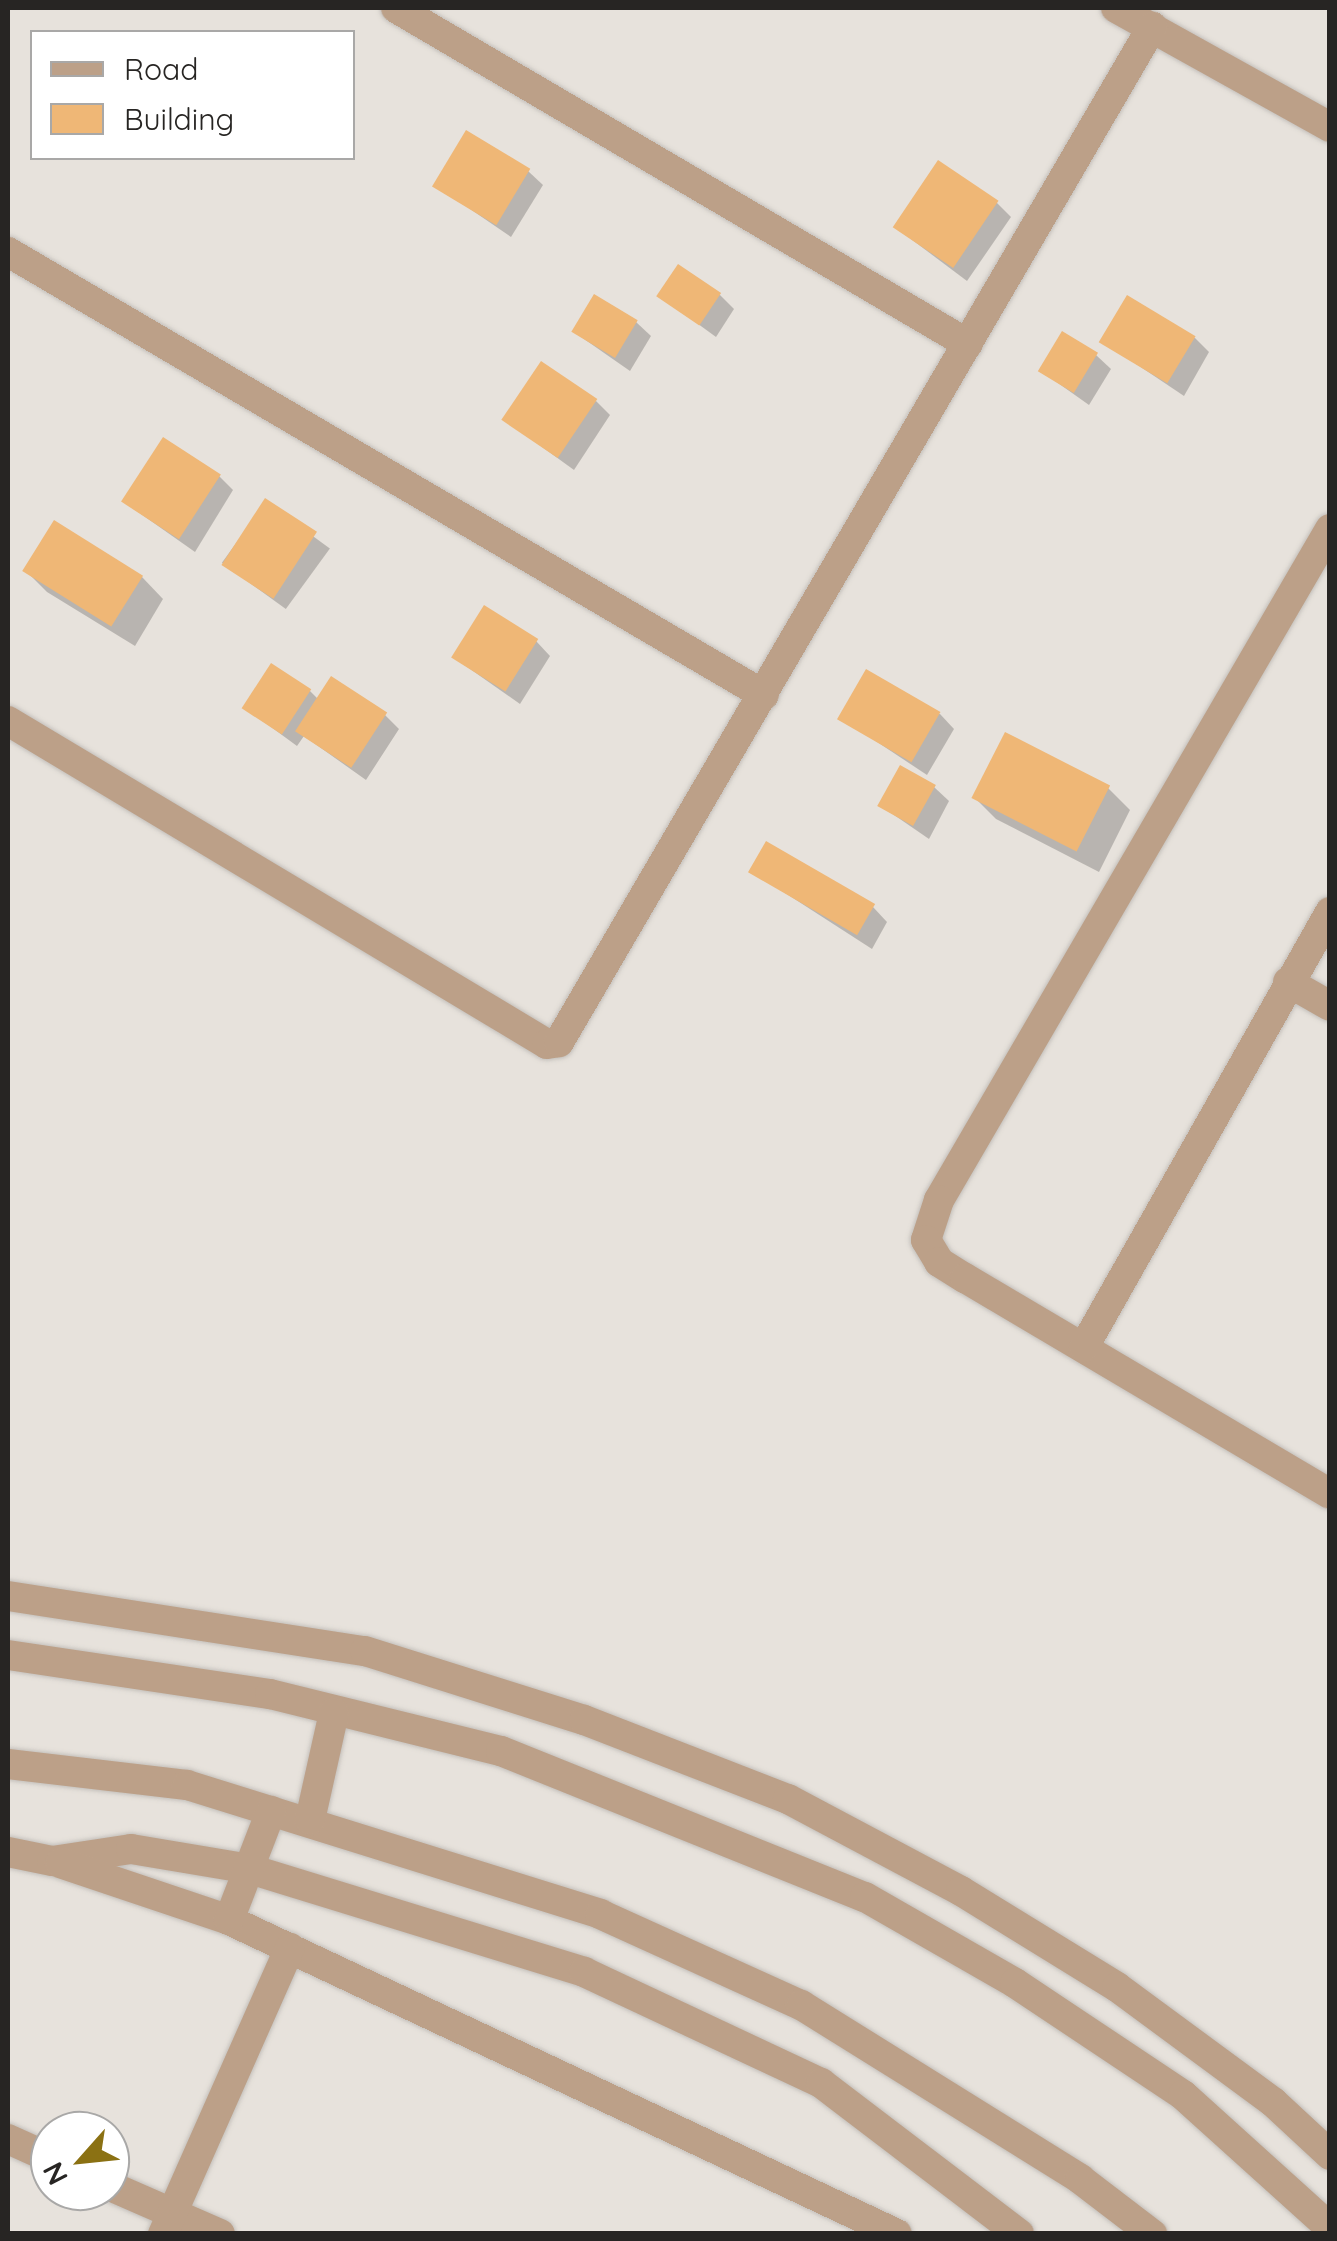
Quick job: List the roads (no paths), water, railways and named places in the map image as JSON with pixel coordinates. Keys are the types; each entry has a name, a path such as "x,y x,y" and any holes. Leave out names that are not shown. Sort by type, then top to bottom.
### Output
{"street":[{"path":"396,8 968,344"},
{"path":"1116,8 1330,127"},
{"path":"8,722 554,1044 764,695 1152,27"},
{"path":"8,252 764,695"},
{"path":"1330,528 939,1200 926,1240 938,1262 1330,1494"},
{"path":"1084,1347 1330,912"},
{"path":"1288,982 1330,1006"},
{"path":"8,1596 366,1651 584,1720 788,1799 1042,1941 1273,2102 1330,2156"},
{"path":"8,1655 270,1694 501,1751 704,1828 865,1897 1015,1983 1182,2095 1330,2228"},
{"path":"310,1820 334,1712"},
{"path":"8,1764 187,1785 310,1820 600,1914 766,1987 939,2088 1152,2234"},
{"path":"229,1920 270,1810"},
{"path":"52,1861 131,1849 250,1869 584,1972 821,2084 1020,2234"},
{"path":"8,1852 52,1861 229,1920 897,2234"},
{"path":"1015,1983 1042,1941"},
{"path":"168,2224 290,1948"},
{"path":"130,2199 168,2224 220,2234"}]}
